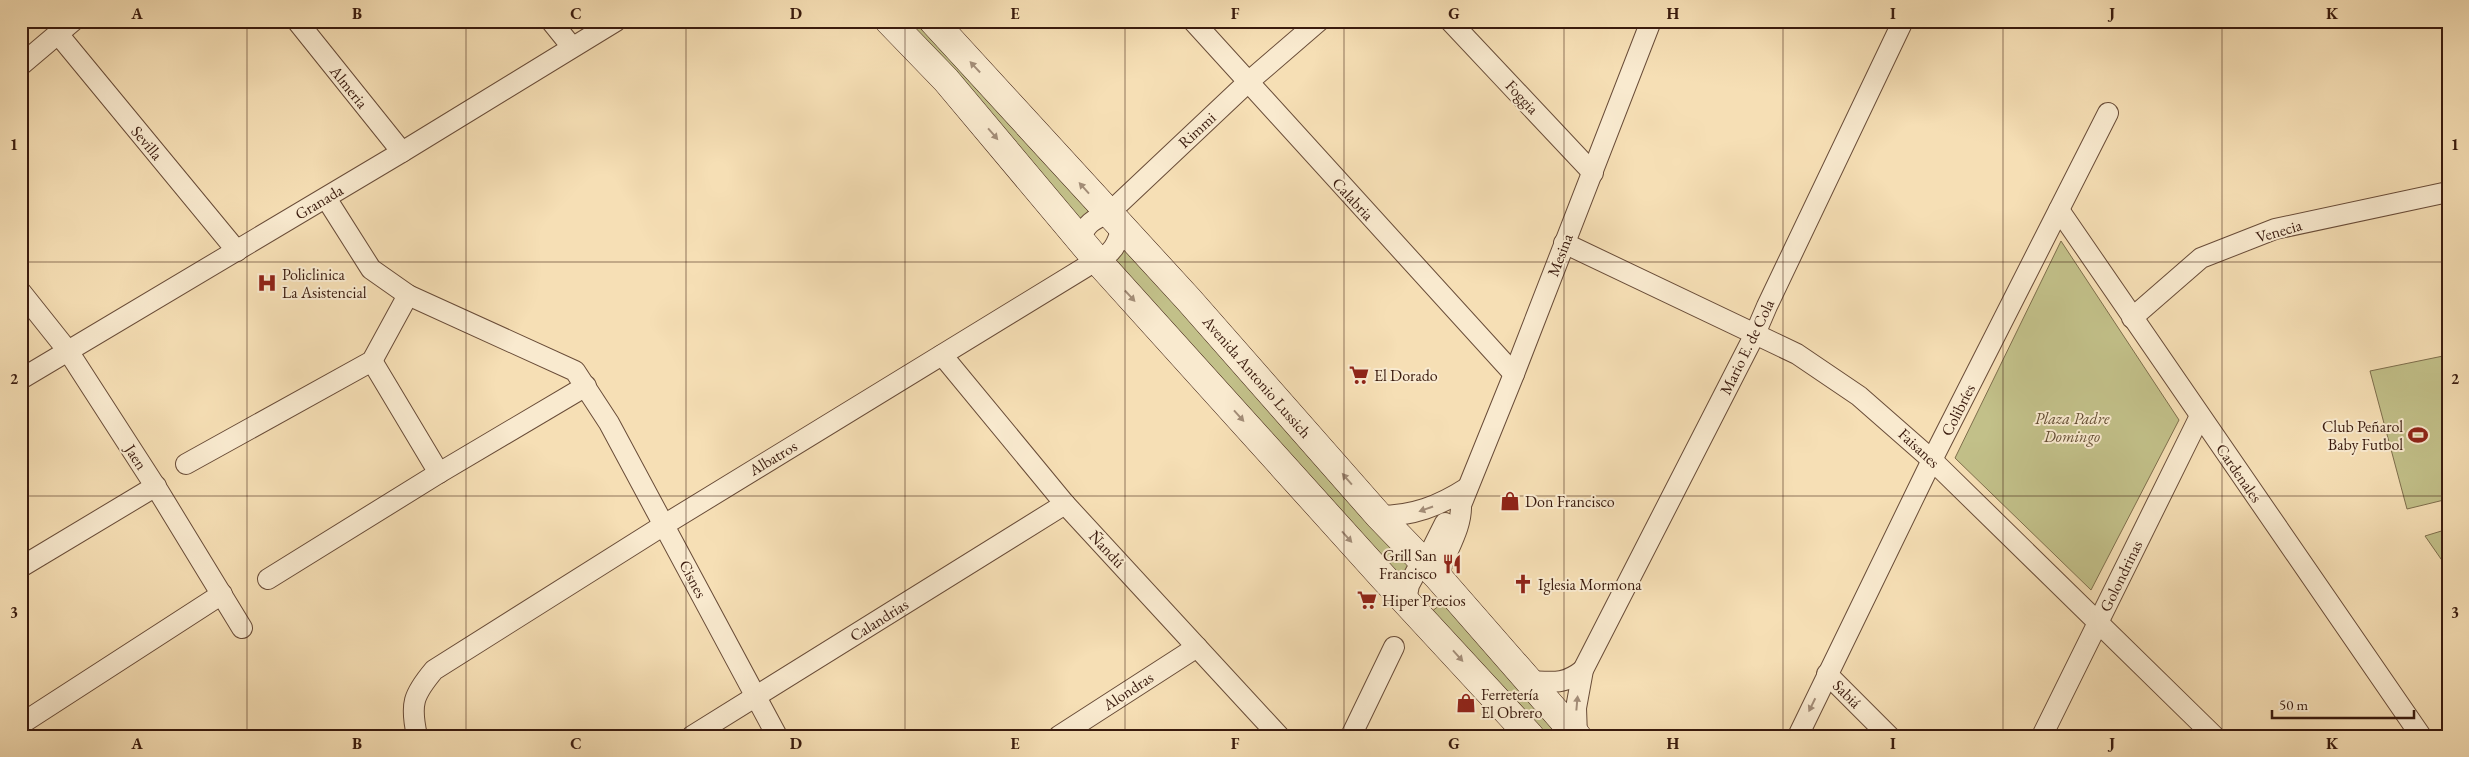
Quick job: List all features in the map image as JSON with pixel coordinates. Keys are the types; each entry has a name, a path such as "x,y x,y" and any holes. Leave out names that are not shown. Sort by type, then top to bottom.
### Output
{"main road":[{"path":"889,21 946,80 1097,260 1530,736"},
{"name":"Avenida Antonio Lussich","path":"934,21 1379,516 1432,570 1577,736"}],"street":[{"path":"21,65 73,21"},
{"name":"Almeria","path":"297,21 402,152"},
{"path":"551,21 572,47"},
{"name":"Granada","path":"21,379 326,198 616,21"},
{"name":"Calabria","path":"1193,21 1247,83 1514,374"},
{"name":"Rimmi","path":"1080,239 1084,228 1094,218 1115,221 1247,83 1319,21"},
{"name":"Foggia","path":"1450,21 1593,173"},
{"name":"Mesina","path":"1406,600 1409,584 1418,568 1432,570 1442,562 1461,518 1464,496 1514,374 1651,21"},
{"name":"Mario E. de Cola","path":"1577,736 1576,708 1583,670 1755,334 1903,21"},
{"name":"Sevilla","path":"58,34 237,251"},
{"name":"Colibríes","path":"1798,736 1932,460 2108,114"},
{"name":"Venecia","path":"2132,318 2201,258 2275,229 2448,192"},
{"name":"Cisnes","path":"326,198 371,269 408,295 575,371 609,422 777,736"},
{"name":"Cardenales","path":"2059,210 2421,736"},
{"name":"Albatros","path":"417,736 412,713 419,688 434,670 664,525 1097,260 1108,256 1116,246 1115,221"},
{"name":"Faisanes","path":"1564,243 1797,354 1834,377 1859,396 1932,460 2097,624 2214,736"},
{"name":"Jaen","path":"21,292 68,351 156,486 242,628"},
{"path":"186,464 372,361 408,295"},
{"name":"Ñandú","path":"942,356 1065,504 1279,736"},
{"path":"372,361 439,472"},
{"path":"268,580 439,472 586,386"},
{"name":"Golondrinas","path":"2042,736 2200,416"},
{"path":"21,567 156,486"},
{"path":"1379,516 1400,516 1425,510 1464,496"},
{"name":"Calandrias","path":"692,736 1065,504"},
{"path":"21,724 222,594"},
{"path":"1351,736 1394,646"},
{"name":"Alondras","path":"1059,736 1197,647"},
{"path":"1530,681 1559,682 1570,680 1583,670"},
{"name":"Sabiá","path":"1827,674 1889,736"}],"green space":[{"path":"901,21 922,21 1094,211 1079,225"},
{"name":"Plaza Padre Domingo","path":"2061,241 2179,420 2091,590 1955,458"},
{"path":"1125,245 1412,564 1407,568 1402,579 1110,263 1121,254"},
{"name":"Club Peñarol Baby Futbol","path":"2448,355 2448,499 2407,509 2370,371"},
{"path":"2448,529 2448,569 2425,536"},
{"path":"1443,599 1567,736 1545,736 1431,612 1440,605"}],"place":[{"name":"Policlinica La Asistencial","path":"267,283"},
{"name":"El Dorado","path":"1359,375"},
{"name":"Club Peñarol Baby Futbol","path":"2418,435"},
{"name":"Don Francisco","path":"1510,501"},
{"name":"Grill San Francisco","path":"1452,564"},
{"name":"Iglesia Mormona","path":"1523,584"},
{"name":"Hiper Precios","path":"1367,600"},
{"name":"Ferretería El Obrero","path":"1466,703"}]}
